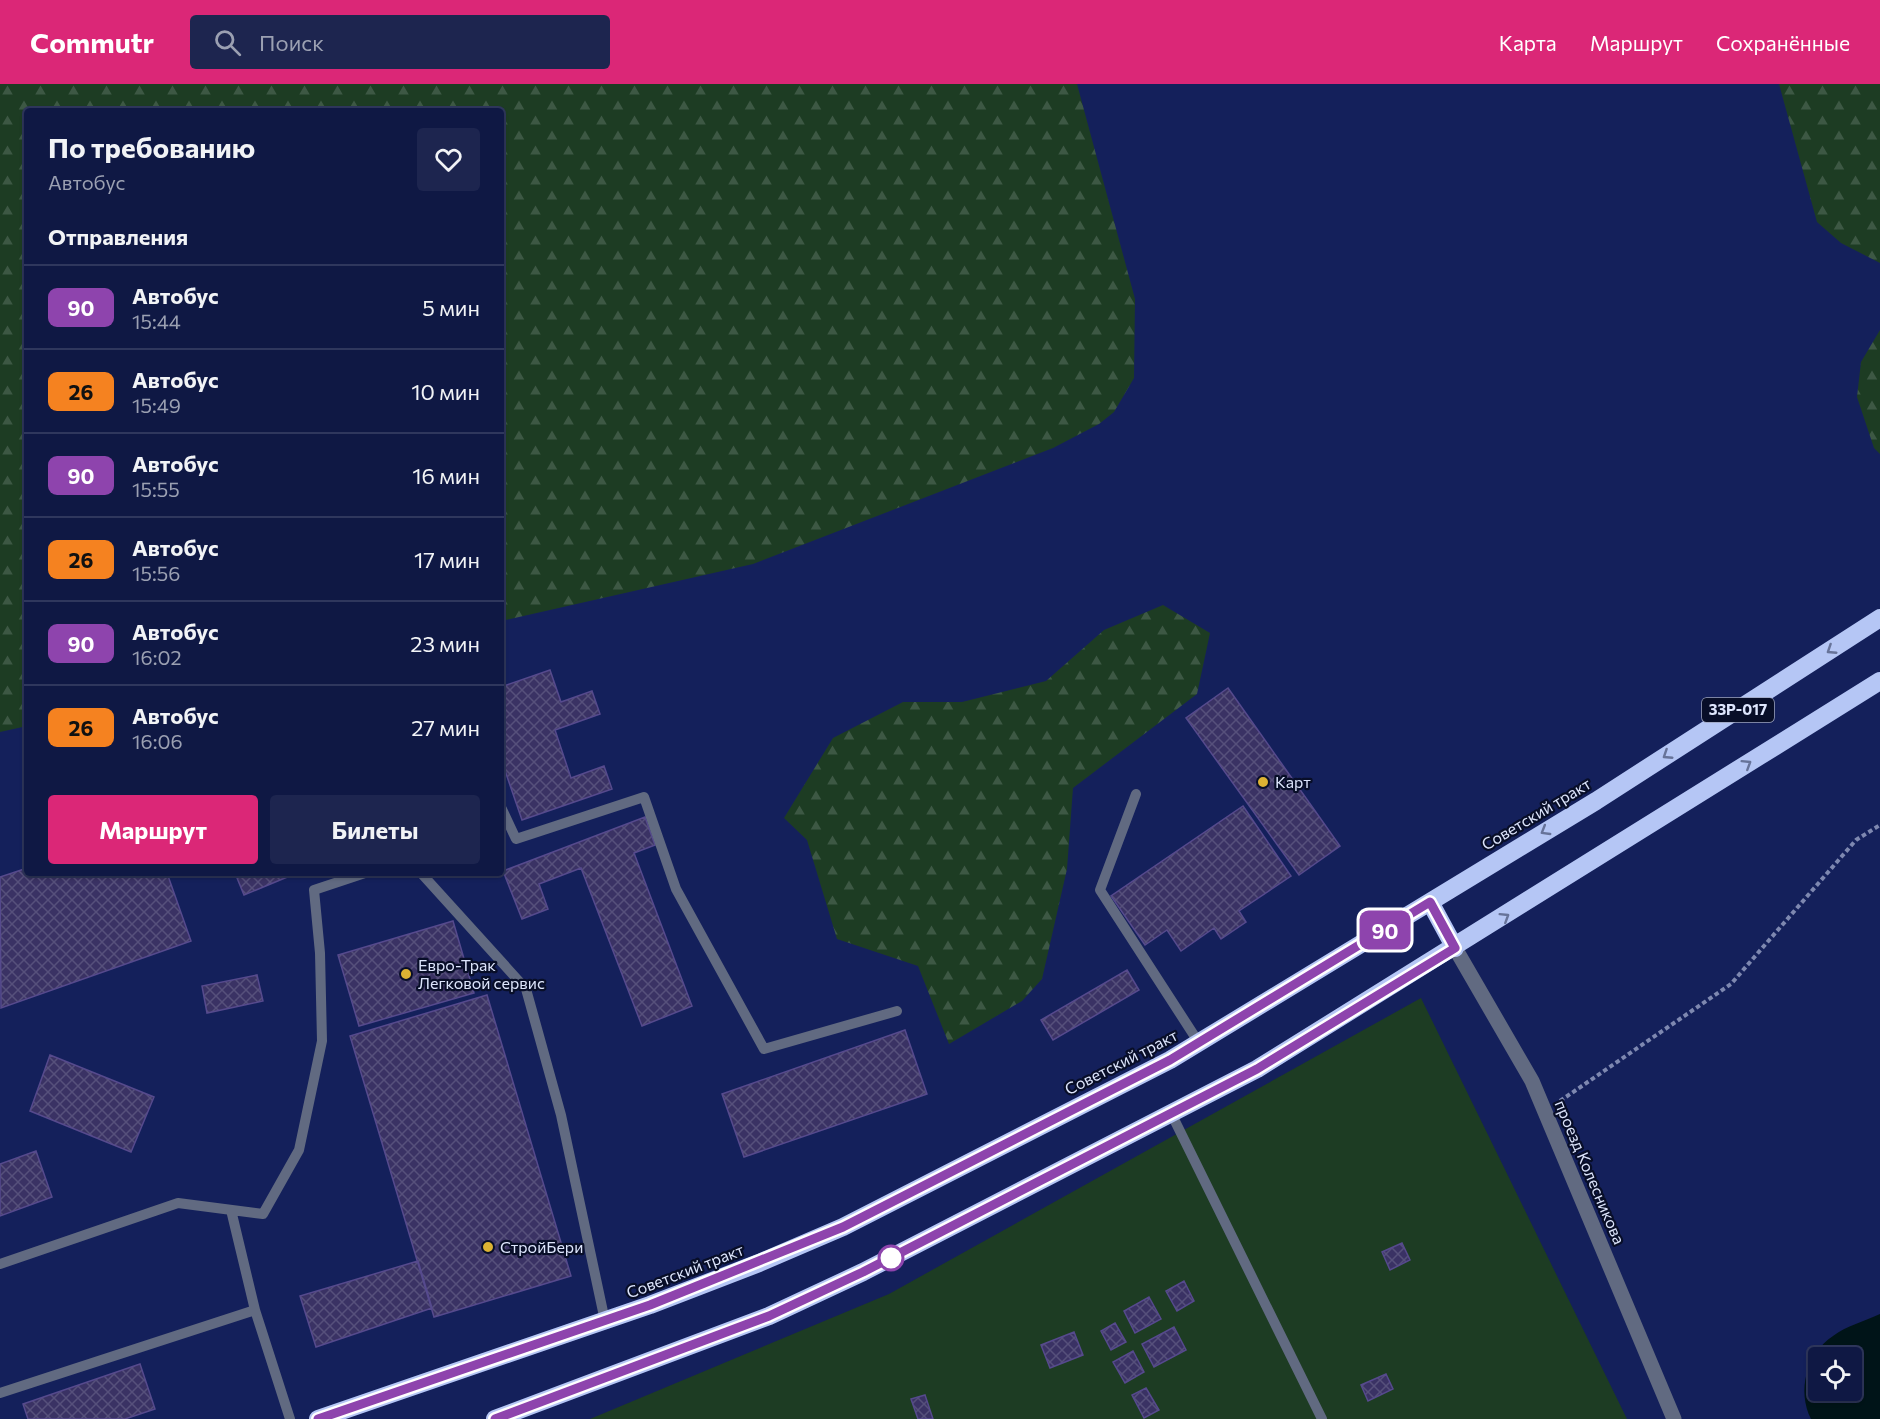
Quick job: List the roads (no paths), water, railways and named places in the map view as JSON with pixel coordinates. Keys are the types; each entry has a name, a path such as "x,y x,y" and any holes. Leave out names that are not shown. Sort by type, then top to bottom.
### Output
{"highway":[{"name":"Советский тракт","path":"318,1419 605,1321 759,1263 843,1227 1199,1043 1596,801 1880,618"},
{"name":"33Р-017","path":"495,1419 769,1316 863,1272 1257,1069 1455,948 1880,681"},
{"path":"1430,902 1455,948"}],"street":[{"name":"проезд Колесникова","path":"1455,948 1532,1081 1674,1419"}],"lane":[{"path":"1136,794 1100,890 1199,1043"},
{"path":"504,813 516,839 644,797 676,889 764,1049 897,1011"},
{"path":"0,1264 178,1203 263,1214 299,1150 322,1041 320,953 314,890 356,876"},
{"path":"424,876 526,989 561,1115 605,1321"},
{"path":"1171,1113 1322,1419"},
{"path":"231,1210 255,1310 290,1419"},
{"path":"0,1393 255,1310"}],"place":[{"name":"Карт","path":"1263,782"},
{"name":"Евро-Трак Легковой сервис","path":"406,974"},
{"name":"СтройБери","path":"488,1247"}]}
